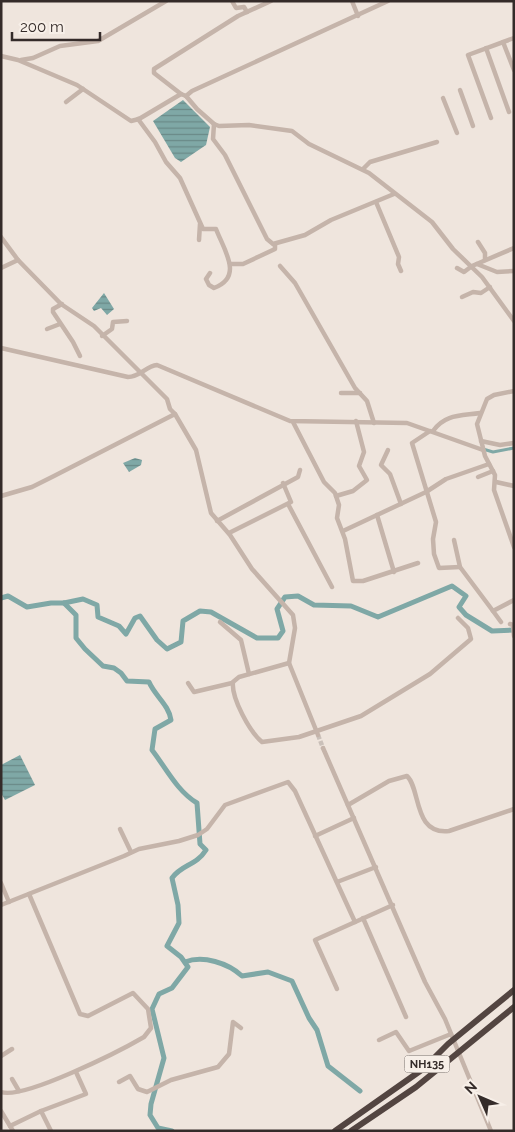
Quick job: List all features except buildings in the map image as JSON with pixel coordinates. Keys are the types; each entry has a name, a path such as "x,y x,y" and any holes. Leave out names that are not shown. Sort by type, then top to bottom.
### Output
{"highway":[{"name":"NH135","path":"335,1131 423,1069 452,1037 514,990"},
{"name":"NH135","path":"351,1131 416,1087 514,1007"}],"street":[{"path":"18,60 33,58 60,46 97,41 166,1"},
{"path":"232,1 236,8 244,6 247,12"},
{"path":"271,1 238,16 154,69 154,73 186,96 197,110 214,124 219,126 249,125 292,131 309,144 364,169 394,194 428,218 453,249 475,265 497,272 514,271"},
{"path":"352,1 358,16"},
{"path":"186,96 192,91 388,1"},
{"path":"491,118 468,55 514,38"},
{"path":"503,42 514,70"},
{"path":"486,48 509,112"},
{"path":"1,56 18,60 83,89 127,119 133,121 181,94"},
{"path":"66,102 83,89"},
{"path":"460,90 473,126"},
{"path":"443,98 457,133"},
{"path":"138,119 180,178 204,230 214,227 216,229 230,264 230,277 217,288 212,288 207,282 206,276 210,273"},
{"path":"214,124 213,139 225,155 267,238 275,244"},
{"path":"364,169 370,162 437,142"},
{"path":"275,244 305,235 331,220 394,194"},
{"path":"376,202 399,257 398,262 401,271"},
{"path":"199,240 200,224"},
{"path":"1,237 18,260 62,304 88,322 165,396 170,409 175,414 196,450 209,508 217,521 229,533 252,569 288,609 293,618 295,628 289,663 317,733"},
{"path":"478,242 485,253 485,260"},
{"path":"230,264 246,263 275,249 275,244"},
{"path":"457,268 462,272 514,248"},
{"path":"1,268 18,260"},
{"path":"475,265 514,321"},
{"path":"280,266 295,283 355,388 367,401 373,421"},
{"path":"462,297 473,292 481,293 490,287"},
{"path":"62,304 52,310 80,356"},
{"path":"102,336 112,329 113,322 127,321"},
{"path":"47,329 60,324"},
{"path":"1,348 128,377 157,365 293,422 373,421 407,423 482,445 514,443"},
{"path":"514,391 490,397 484,402 477,424 482,445 496,482 494,490 514,547"},
{"path":"341,393 360,393"},
{"path":"460,566 441,569 437,566 433,539 436,525 428,491 412,442 455,414 480,413"},
{"path":"1,496 32,487 175,414"},
{"path":"336,496 353,491 367,480 359,466 364,452 356,421"},
{"path":"293,422 324,482 336,496 339,509 337,518 343,531 354,582 394,572 418,563"},
{"path":"388,450 381,464 390,474 401,504"},
{"path":"343,531 428,491 450,478 489,464"},
{"path":"217,521 283,483 298,477 300,470"},
{"path":"478,477 493,471"},
{"path":"496,482 514,486"},
{"path":"229,533 288,504 292,500 283,483"},
{"path":"288,504 332,587"},
{"path":"377,515 394,572"},
{"path":"454,540 460,566 501,622"},
{"path":"494,611 514,600"},
{"path":"232,683 242,714 262,742 317,733 373,710 430,674 471,638 468,628 458,618"},
{"path":"220,622 241,640 249,674"},
{"path":"512,626 514,636"},
{"path":"188,682 194,692 232,683 239,677 289,663"},
{"path":"323,748 452,1037 491,1131"},
{"path":"348,805 390,781 407,776 424,820 442,831 457,828 514,809"},
{"path":"1,905 131,852 200,834 225,805 288,782 295,791 355,922"},
{"path":"315,836 354,818"},
{"path":"120,829 131,852"},
{"path":"336,882 376,867"},
{"path":"1,883 9,902"},
{"path":"1,1092 8,1095 76,1072 147,1035 151,1028 150,1015 143,1002 134,993 88,1016 80,1014 29,894"},
{"path":"338,988 315,940 393,905"},
{"path":"363,918 406,1017"},
{"path":"119,1082 130,1076 138,1089 147,1092 171,1080 218,1067 229,1054 233,1022 241,1028"},
{"path":"379,1040 396,1032 409,1051 452,1037"},
{"path":"1,1056 12,1049"},
{"path":"1,1111 12,1129 41,1111 86,1093 76,1072"},
{"path":"12,1079 19,1091"},
{"path":"41,1111 51,1131"}],"water":[{"path":"183,100 210,127 206,145 181,162 175,158 153,121"},
{"path":"104,293 114,309 107,315 101,308 94,311 92,308"},
{"path":"135,458 142,460 141,465 129,472 123,463"},
{"path":"20,755 35,785 5,800 1,793 1,765"}],"waterway":[{"path":"483,449 493,452 514,448"},
{"path":"1,598 8,596 27,607 83,599 97,605 98,617 119,626 126,634 135,618 140,616 157,640 167,649 181,642 183,621 200,611 211,612 257,638 278,638 283,631 277,609 285,597 298,596 314,605 351,606 378,617 452,586 466,596 459,607 466,615 492,631 514,630"},
{"path":"64,603 76,615 76,638 85,649 103,666 114,668 121,673 127,681 149,682 165,705 171,720 155,729 152,750 178,786 197,803 200,844 206,850 198,859 180,870 172,878 178,905 179,923 167,946 181,957 188,967 172,988 159,994 152,1009 164,1058 151,1104 150,1115 158,1128 172,1131"},
{"path":"185,962 200,959 215,961 230,967 242,976 268,972 292,981 309,1018 317,1030 328,1066 360,1091"}],"tunnel":[{"path":"318,735 323,748"}]}
